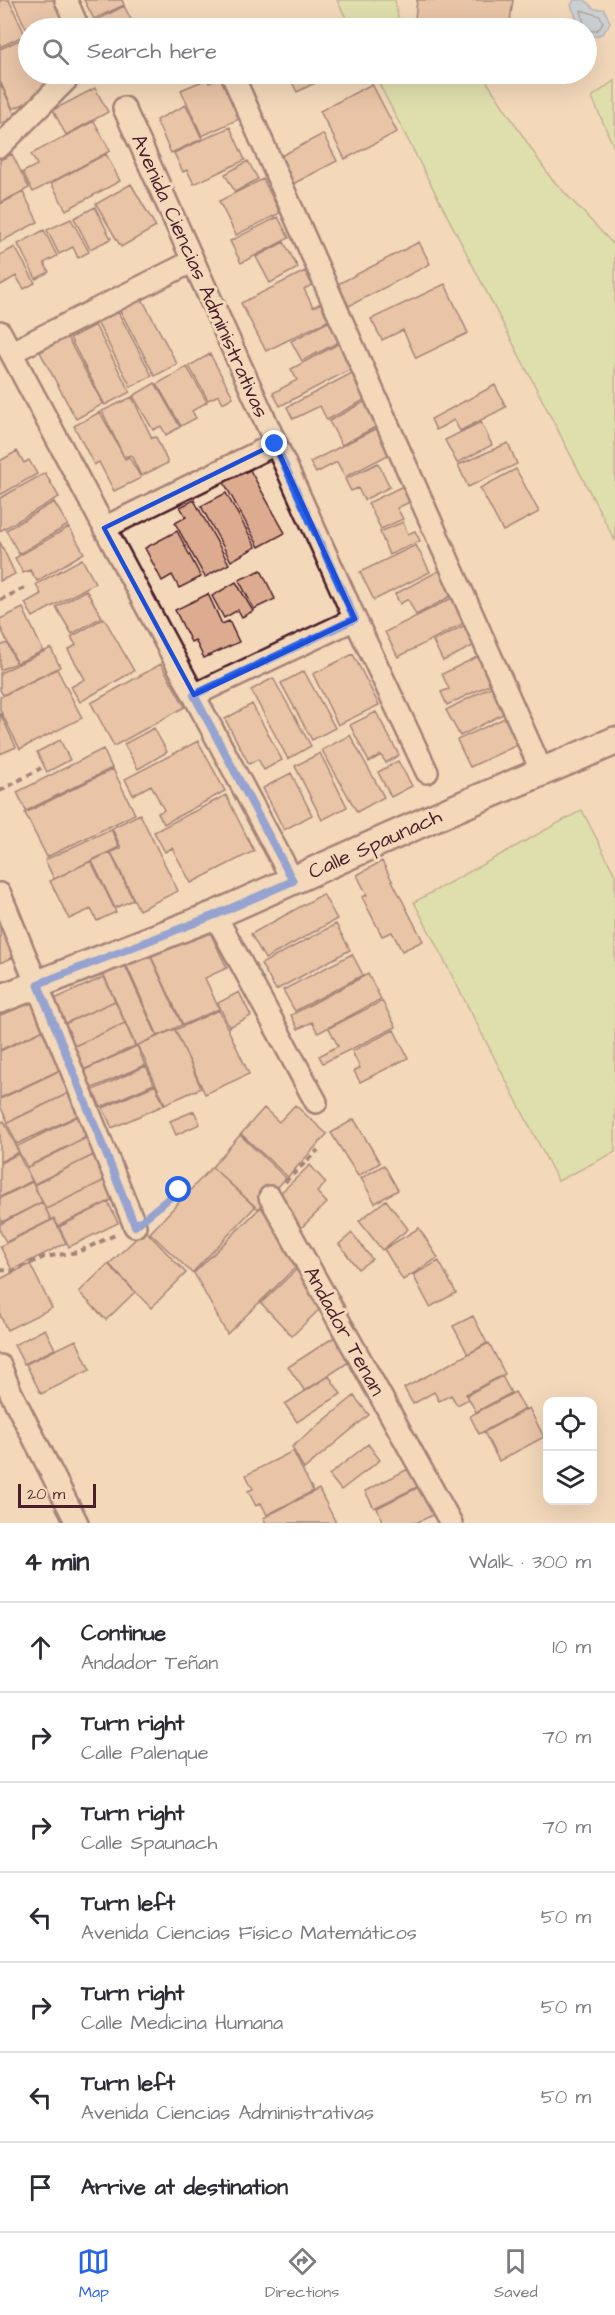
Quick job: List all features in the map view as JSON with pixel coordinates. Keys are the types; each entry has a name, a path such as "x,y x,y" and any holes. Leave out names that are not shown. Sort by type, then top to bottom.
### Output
{"street":[{"path":"66,0 74,18"},
{"path":"0,146 62,84"},
{"path":"236,84 542,772"},
{"name":"Avenida Ciencias Administrativas","path":"124,108 426,772"},
{"path":"12,352 193,261"},
{"path":"0,332 293,881"},
{"path":"104,528 275,444"},
{"path":"194,695 355,619"},
{"name":"Calle Spaunach","path":"0,999 215,915 435,817 615,741"},
{"path":"0,894 135,1226"},
{"path":"215,915 316,1102"},
{"name":"Andador Tenan","path":"270,1197 451,1523"},
{"path":"0,1366 11,1393 77,1523"}],"path":[{"path":"0,600 26,587"},
{"path":"0,791 41,768"},
{"path":"270,1197 318,1150"},
{"path":"0,1270 13,1271 44,1257 78,1252 135,1226 179,1190"}],"highlighted area":[{"path":"275,444 355,619 194,695 104,528"}],"green space":[{"path":"337,0 395,0 398,18 346,18"},
{"path":"615,80 615,150 592,97"},
{"path":"379,84 488,84 550,177 613,244 615,233 615,541"},
{"path":"582,810 615,875 615,1152 558,1181 414,902"}],"water":[{"path":"574,0 585,0 594,9 604,9 610,22 604,32 597,35 597,18 576,18 571,5"}],"building":[{"path":"0,0 9,0 18,20 18,38 0,47"},
{"path":"13,0 58,0 66,18 21,18"},
{"path":"84,0 122,0 124,5 93,18"},
{"path":"417,0 513,0 510,18 415,18"},
{"path":"124,6 130,18 101,18"},
{"path":"18,41 18,84 50,84 53,90 13,109 0,81 0,49"},
{"path":"0,83 16,117 0,124"},
{"path":"195,84 225,84 241,118 202,136 181,90"},
{"path":"293,84 313,84 297,92"},
{"path":"372,84 397,132 345,159 320,111"},
{"path":"95,88 108,112 66,135 53,110"},
{"path":"186,105 202,139 171,153 156,120"},
{"path":"94,121 110,151 33,192 23,172 37,165 31,154"},
{"path":"230,127 245,160 194,184 187,170 183,172 174,153"},
{"path":"323,134 337,161 293,184 279,157"},
{"path":"12,154 29,188 0,203 0,160"},
{"path":"106,154 120,181 66,210 51,183"},
{"path":"248,161 258,179 235,192 225,174"},
{"path":"263,179 280,213 236,235 219,201"},
{"path":"131,184 156,227 121,247 96,204"},
{"path":"23,192 38,222 0,242 0,204"},
{"path":"95,207 111,239 90,249 74,218"},
{"path":"278,217 289,238 241,263 230,241"},
{"path":"71,219 89,252 78,258 73,247 59,254 47,230"},
{"path":"44,230 57,256 44,263 49,272 36,279 18,244"},
{"path":"284,242 298,268 270,283 256,257"},
{"path":"419,242 430,264 349,306 338,284"},
{"path":"15,247 35,283 24,289 16,276 1,285 0,283 0,255"},
{"path":"305,271 312,285 304,289 313,307 321,303 329,320 266,351 241,303"},
{"path":"445,284 468,333 416,358 403,330 382,340 371,319"},
{"path":"140,295 177,364 155,376 118,307"},
{"path":"118,312 152,376 131,387 97,322"},
{"path":"332,320 343,340 302,361 291,341"},
{"path":"95,325 130,392 105,405 70,338"},
{"path":"67,337 103,404 76,419 40,352"},
{"path":"342,342 355,367 280,406 273,393 297,380 291,369"},
{"path":"210,354 233,397 223,403 219,395 208,400 189,366"},
{"path":"187,367 207,402 192,411 196,418 181,426 157,384"},
{"path":"354,372 368,398 327,420 320,406 293,419 287,407"},
{"path":"155,383 180,427 166,435 161,426 153,430 133,396"},
{"path":"495,385 506,407 460,431 454,420 436,430 431,419"},
{"path":"132,397 152,438 156,437 168,463 141,476 131,455 124,457 102,411"},
{"path":"366,401 379,425 342,445 329,421"},
{"path":"100,412 125,459 129,457 141,478 114,491 99,462 94,465 74,426"},
{"path":"481,422 492,445 457,463 445,440"},
{"path":"379,427 392,453 345,477 337,462 316,473 310,462"},
{"path":"508,443 517,464 468,487 458,465"},
{"path":"17,451 24,463 29,460 37,474 0,495 0,461"},
{"path":"246,463 285,533 259,547 221,477"},
{"path":"378,463 390,487 364,500 358,488 351,491 345,479"},
{"path":"516,469 539,512 503,531 480,488"},
{"path":"45,473 59,497 0,531 0,498"},
{"path":"407,484 414,500 397,508 403,519 381,529 368,503"},
{"path":"226,493 256,547 231,561 201,506"},
{"path":"194,500 229,564 205,577 175,523 186,517 180,507"},
{"path":"54,502 68,525 19,554 6,530"},
{"path":"403,522 408,534 415,531 420,541 389,555 380,532"},
{"path":"69,527 84,553 37,581 30,570 23,573 15,558"},
{"path":"177,531 201,577 179,588 172,575 162,581 145,548"},
{"path":"0,542 15,574 0,581"},
{"path":"416,545 430,572 374,600 360,572"},
{"path":"82,559 95,583 33,617 25,603 41,594 36,584"},
{"path":"444,568 457,593 416,615 408,599 400,604 395,594"},
{"path":"261,570 275,599 254,609 239,580"},
{"path":"236,582 253,611 242,617 238,610 224,618 212,596"},
{"path":"86,590 102,617 72,634 56,607"},
{"path":"208,594 222,624 229,621 239,642 204,658 195,640 191,642 175,610"},
{"path":"458,595 470,620 398,657 385,632"},
{"path":"23,608 43,651 17,663 0,626 0,619"},
{"path":"104,618 134,671 80,702 71,687 85,679 68,650 76,645 71,637"},
{"path":"469,623 479,643 443,661 433,641"},
{"path":"7,643 16,663 0,670 0,646"},
{"path":"51,648 60,667 3,695 0,690 0,673"},
{"path":"353,654 379,705 338,725 313,674"},
{"path":"483,654 497,681 447,705 441,692 449,689 442,674"},
{"path":"161,664 185,707 114,746 91,703"},
{"path":"57,669 82,718 20,749 0,710 0,697"},
{"path":"304,671 335,728 312,740 281,683"},
{"path":"273,678 311,746 288,759 251,690"},
{"path":"498,683 511,710 460,736 446,710"},
{"path":"252,704 282,760 264,770 258,759 249,764 225,719"},
{"path":"376,712 399,755 386,763 381,755 369,762 350,725"},
{"path":"0,713 16,747 0,754"},
{"path":"511,715 524,742 470,767 457,740"},
{"path":"154,728 167,752 138,769 124,744"},
{"path":"350,735 384,797 357,812 322,750"},
{"path":"60,740 70,760 47,772 37,752"},
{"path":"198,741 225,791 164,824 158,813 164,810 151,785 133,795 125,779"},
{"path":"103,749 112,768 26,811 17,792"},
{"path":"320,753 347,807 322,820 295,766"},
{"path":"398,761 412,786 391,797 378,772"},
{"path":"113,769 135,814 47,857 25,813"},
{"path":"291,773 312,815 284,830 263,788"},
{"path":"226,795 254,851 191,883 172,848 165,852 154,832"},
{"path":"140,814 178,891 139,910 111,852 121,848 112,828"},
{"path":"111,829 119,847 54,879 45,860"},
{"path":"110,852 133,900 115,908 92,861"},
{"path":"91,861 116,912 97,921 91,909 69,919 50,881"},
{"path":"382,861 423,941 402,951 392,932 382,936 362,897 367,895 357,875"},
{"path":"323,894 337,919 265,959 251,934"},
{"path":"0,921 16,956 0,963"},
{"path":"336,924 350,950 276,990 261,964"},
{"path":"208,928 227,968 205,978 219,1009 183,1025 151,956"},
{"path":"148,951 182,1025 158,1036 125,962"},
{"path":"352,954 363,975 295,1011 283,990"},
{"path":"123,961 157,1036 136,1046 102,971"},
{"path":"368,974 381,999 318,1033 312,1022 298,1029 291,1015"},
{"path":"104,977 115,1001 61,1025 50,1001"},
{"path":"239,992 251,1016 229,1027 218,1003"},
{"path":"31,1001 44,1030 0,1050 0,1015"},
{"path":"115,1001 125,1023 70,1048 60,1026"},
{"path":"382,1001 396,1027 323,1063 319,1056 338,1046 329,1028"},
{"path":"219,1010 249,1074 205,1094 175,1030"},
{"path":"125,1023 135,1046 79,1072 68,1049"},
{"path":"175,1029 201,1088 165,1104 138,1045"},
{"path":"44,1030 62,1069 0,1098 0,1051"},
{"path":"394,1030 408,1058 360,1082 354,1071 360,1068 352,1051"},
{"path":"137,1046 145,1065 86,1091 78,1073"},
{"path":"146,1066 154,1084 101,1107 93,1090"},
{"path":"63,1069 73,1091 8,1122 0,1106 0,1099"},
{"path":"155,1085 164,1105 112,1128 103,1108"},
{"path":"71,1092 81,1114 17,1144 7,1123"},
{"path":"295,1105 327,1134 288,1177 241,1134 264,1108 279,1122"},
{"path":"194,1111 200,1124 176,1135 170,1121"},
{"path":"78,1116 88,1136 27,1167 16,1147"},
{"path":"354,1119 380,1163 358,1176 331,1133"},
{"path":"4,1121 19,1152 0,1162 0,1123"},
{"path":"240,1135 286,1178 258,1209 212,1167"},
{"path":"88,1137 96,1154 34,1184 26,1168"},
{"path":"18,1154 32,1181 0,1197 0,1163"},
{"path":"93,1155 105,1180 46,1209 34,1185"},
{"path":"310,1165 326,1183 317,1192 327,1203 301,1228 274,1199"},
{"path":"384,1165 398,1190 375,1203 361,1178"},
{"path":"212,1167 255,1207 192,1273 150,1233"},
{"path":"105,1180 114,1199 58,1226 54,1218 51,1220 46,1209"},
{"path":"32,1182 42,1202 2,1222 0,1198"},
{"path":"386,1200 408,1229 382,1250 359,1221"},
{"path":"42,1202 51,1220 6,1242 0,1231 0,1224"},
{"path":"108,1202 118,1223 69,1247 59,1227"},
{"path":"261,1207 298,1265 227,1334 194,1273"},
{"path":"54,1219 66,1243 12,1270 0,1246"},
{"path":"419,1228 438,1258 403,1280 384,1249"},
{"path":"145,1230 186,1273 151,1308 109,1264"},
{"path":"352,1233 372,1259 358,1269 339,1244"},
{"path":"439,1261 456,1293 430,1307 413,1275"},
{"path":"30,1264 52,1308 7,1330 0,1315 0,1279"},
{"path":"108,1264 135,1292 106,1320 79,1292"},
{"path":"297,1269 327,1302 292,1336 261,1303"},
{"path":"473,1316 487,1343 468,1354 453,1326"},
{"path":"45,1329 55,1349 24,1364 14,1345"},
{"path":"339,1334 355,1358 305,1391 288,1367"},
{"path":"76,1340 90,1370 41,1394 26,1364"},
{"path":"489,1343 505,1374 466,1394 469,1399 457,1405 451,1395 439,1401 434,1392 413,1404 404,1388"},
{"path":"329,1376 341,1394 297,1422 285,1404"},
{"path":"502,1376 511,1393 476,1412 467,1395"},
{"path":"515,1392 525,1409 479,1434 470,1416"},
{"path":"354,1396 369,1415 304,1469 292,1447"},
{"path":"529,1408 543,1438 499,1461 484,1432"},
{"path":"368,1444 380,1460 341,1490 329,1475"},
{"path":"293,1451 313,1491 267,1515 261,1503 256,1506 248,1491 253,1489 246,1475"},
{"path":"412,1467 421,1485 374,1508 365,1491"},
{"path":"423,1485 437,1513 416,1523 384,1523 377,1508"},
{"path":"319,1489 336,1523 266,1523 263,1518"}],"route":[{"path":"179,1190 135,1226 38,984 215,915 293,881 194,695 355,619 275,444"}]}
